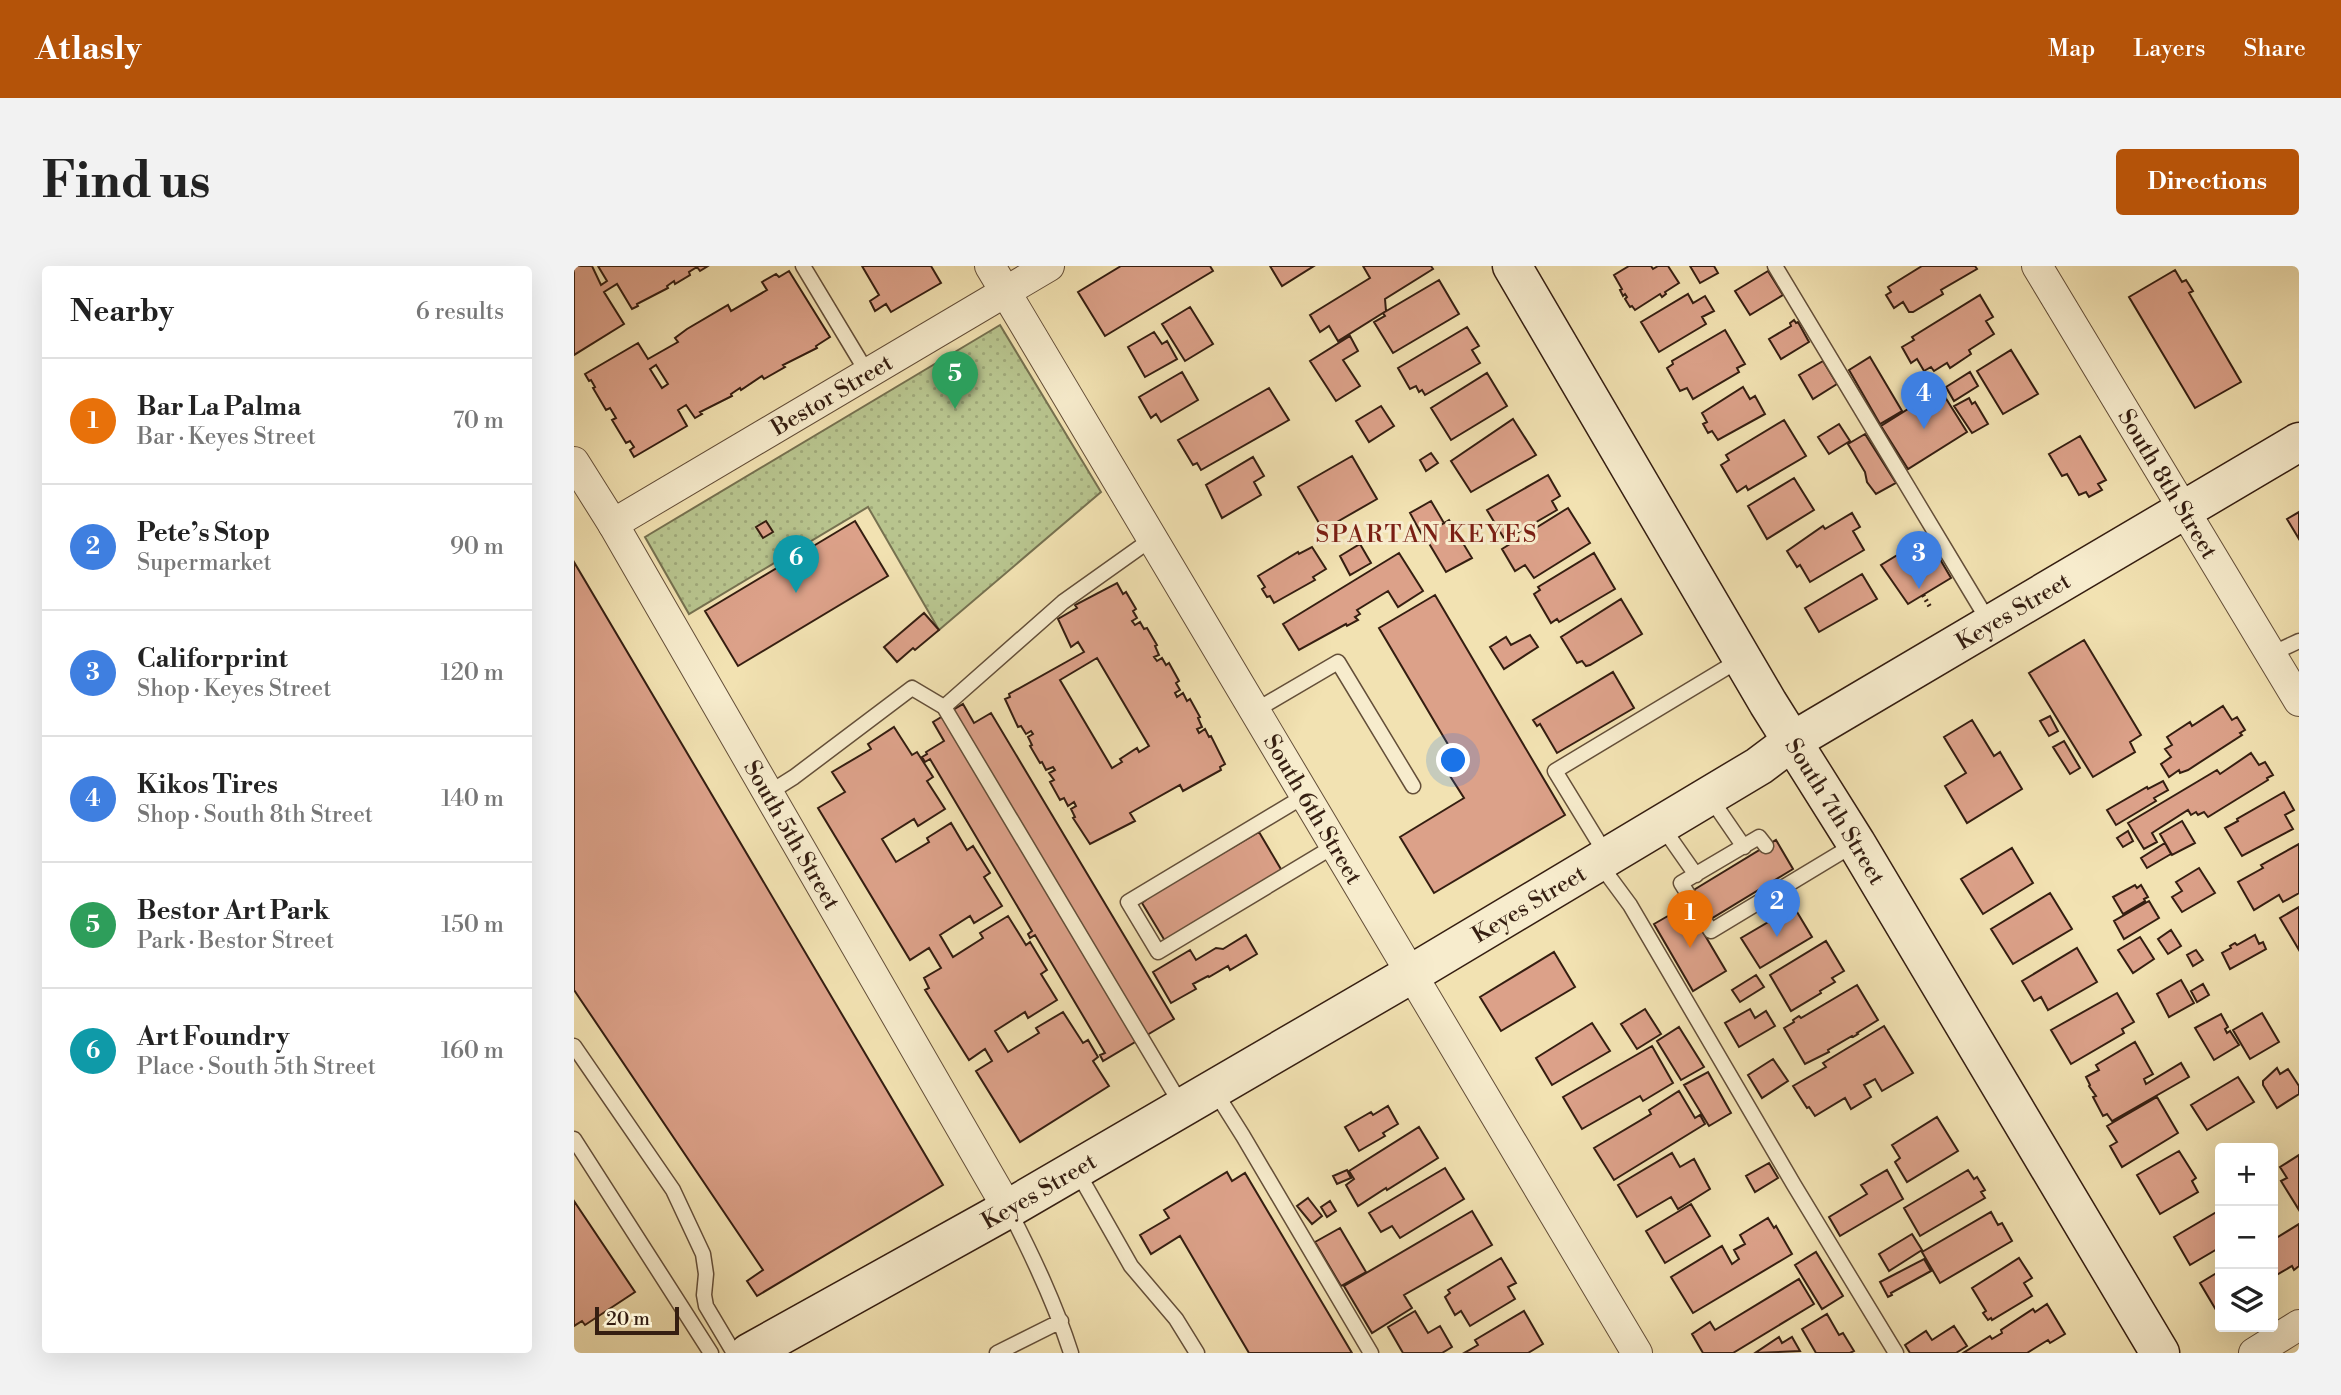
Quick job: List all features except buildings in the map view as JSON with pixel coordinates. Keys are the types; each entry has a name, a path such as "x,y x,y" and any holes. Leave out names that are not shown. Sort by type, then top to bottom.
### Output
{"main road":[{"name":"South 7th Street","path":"1512,266 1791,742 1856,843 2160,1353"},
{"name":"Keyes Street","path":"749,1353 1008,1209 1413,973 1759,766 1791,742 2299,442"}],"street":[{"name":"South 6th Street","path":"990,266 1637,1353"},
{"name":"Bestor Street","path":"613,524 1049,266"},
{"name":"South 8th Street","path":"2037,266 2299,701"},
{"name":"South 5th Street","path":"574,462 613,524 1008,1209"},
{"path":"2254,1353 2299,1325"}],"lane":[{"path":"803,266 868,374"},
{"path":"1775,266 1990,624"},
{"path":"944,707 1063,602 1153,538"},
{"path":"2271,654 2299,641"},
{"path":"1742,659 1555,771 1602,858 1896,1353"},
{"path":"1256,710 1339,662 1413,786"},
{"path":"767,794 794,777 912,688 944,707 1198,1098 1243,1136 1371,1353"},
{"path":"1306,794 1128,902 1158,951 1336,845"},
{"path":"1708,795 1744,847"},
{"path":"1661,825 1704,875"},
{"path":"1766,846 1759,837 1733,859 1704,875 1681,883 1711,931 1732,912 1856,843"},
{"path":"574,1046 673,1190 703,1254 706,1306 734,1353"},
{"path":"574,1139 711,1353"},
{"path":"1076,1170 1131,1266 1176,1319 1197,1353"},
{"path":"1008,1209 1033,1257 1061,1321 1071,1353"},
{"path":"997,1353 1061,1321"}],"path":[{"path":"1923,595 1930,607"}],"green space":[{"path":"1000,325 1101,492 939,630 868,507 689,614 645,537"}],"place":[{"name":"Bestor Art Park","path":"955,409"},
{"name":"Kikos Tires","path":"1924,429"},
{"name":"Califorprint","path":"1919,589"},
{"name":"Art Foundry","path":"796,593"},
{"name":"Pete’s Stop","path":"1777,937"},
{"name":"Bar La Palma","path":"1690,948"}],"district":[{"name":"SPARTAN KEYES","path":"1427,534"}]}
